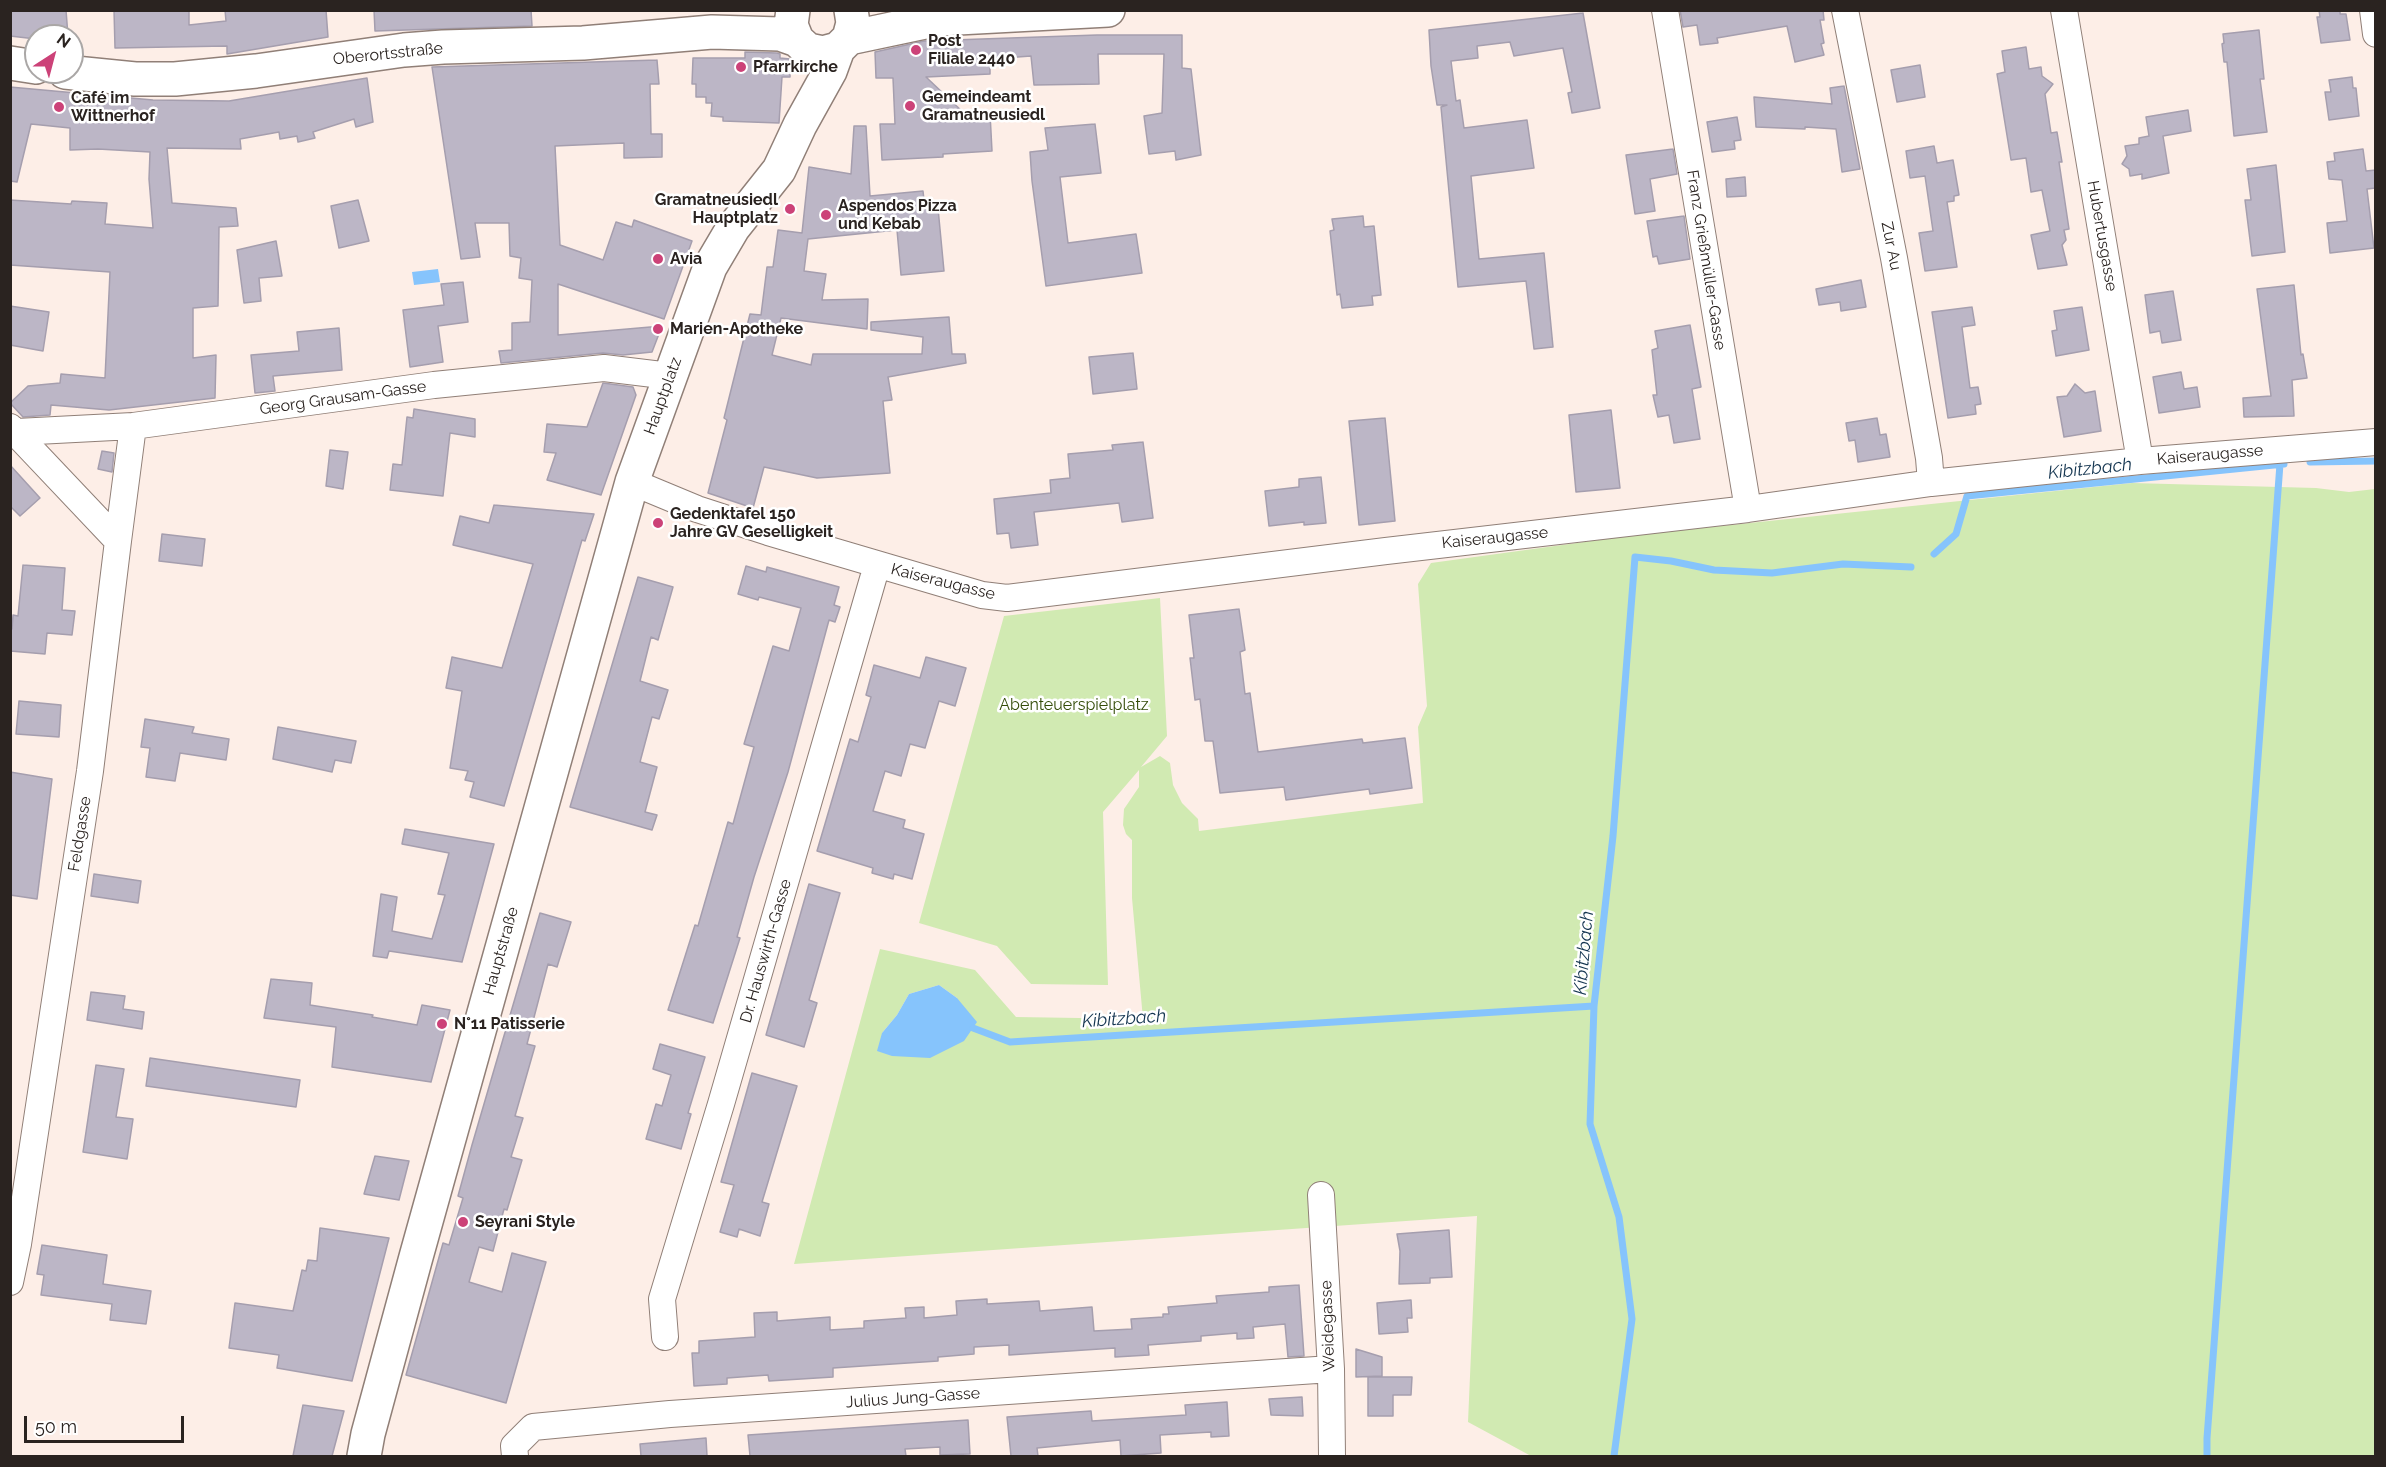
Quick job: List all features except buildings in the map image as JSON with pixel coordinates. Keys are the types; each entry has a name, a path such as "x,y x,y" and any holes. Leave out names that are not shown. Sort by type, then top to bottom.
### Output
{"main road":[{"path":"879,10 939,19 1108,10"},
{"name":"Oberortsstraße","path":"84,74 116,78 176,79 246,72 404,50 583,43 712,32 737,23 818,30 939,19"},
{"name":"Hauptplatz","path":"632,482 710,267 733,228 779,170 800,125 809,67 818,30"},
{"name":"Hauptstraße","path":"364,1456 419,1246 632,482"}],"street":[{"name":"Franz Grießmüller-Gasse","path":"1665,10 1748,509"},
{"name":"Zur Au","path":"1845,10 1894,258 1929,458 1931,483"},
{"name":"Hubertusgasse","path":"2064,10 2139,461"},
{"path":"2373,10 2376,34"},
{"name":"Georg Grausam-Gasse","path":"14,429 133,426 434,385 604,368 670,375"},
{"name":"Feldgasse","path":"10,1282 18,1244 90,771 133,426"},
{"path":"14,429 118,541"},
{"name":"Kaiseraugasse","path":"632,482 697,508 878,565 982,595 1006,598 1386,550 1748,509 1931,483 2139,461 2376,442"},
{"name":"Dr. Hauswirth-Gasse","path":"665,1337 662,1299 878,565"},
{"name":"Weidegasse","path":"1321,1195 1331,1370 1332,1456"},
{"name":"Julius Jung-Gasse","path":"515,1456 514,1446 533,1427 681,1413 1331,1370"}],"green space":[{"name":"Abenteuerspielplatz","path":"2132,483 2316,488 2349,492 2375,489 2375,1456 1531,1456 1468,1422 1477,1216 794,1264 880,949 975,970 1016,1017 1143,1019 1132,898 1132,840 1126,834 1123,825 1124,809 1139,787 1139,770 1103,812 1108,985 1031,984 997,946 919,923 1004,616 1160,598 1167,736 1141,767 1160,756 1170,763 1173,785 1182,803 1198,819 1199,831 1423,803 1418,727 1427,706 1418,584 1431,563 1635,535","holes":["939,985 957,998 882,1033 897,1015 909,994"]}],"water":[{"path":"438,269 440,282 414,285 412,272"},
{"path":"939,985 957,998 977,1022 964,1041 930,1058 892,1056 877,1051 882,1033 897,1015 909,994"}],"waterway":[{"name":"Kibitzbach","path":"2310,462 2376,461"},
{"path":"2207,1456 2280,464"},
{"name":"Kibitzbach","path":"1934,554 1956,534 1967,496 2284,464"},
{"name":"Kibitzbach","path":"973,1028 1010,1042 1594,1006 1613,836 1635,557 1671,561 1714,570 1772,573 1843,564 1911,567"},
{"path":"1594,1006 1590,1124 1619,1217 1632,1319 1614,1456"}],"place":[{"name":"Post Filiale 2440","path":"916,50"},
{"name":"Pfarrkirche","path":"741,67"},
{"name":"Gemeindeamt Gramatneusiedl","path":"910,106"},
{"name":"Café im Wittnerhof","path":"59,107"},
{"name":"Gramatneusiedl Hauptplatz","path":"790,209"},
{"name":"Aspendos Pizza und Kebab","path":"826,215"},
{"name":"Avia","path":"658,259"},
{"name":"Marien-Apotheke","path":"658,329"},
{"name":"Gedenktafel 150 Jahre GV Geselligkeit","path":"658,523"},
{"name":"N°11 Patisserie","path":"442,1024"},
{"name":"Seyrani Style","path":"463,1222"}]}
